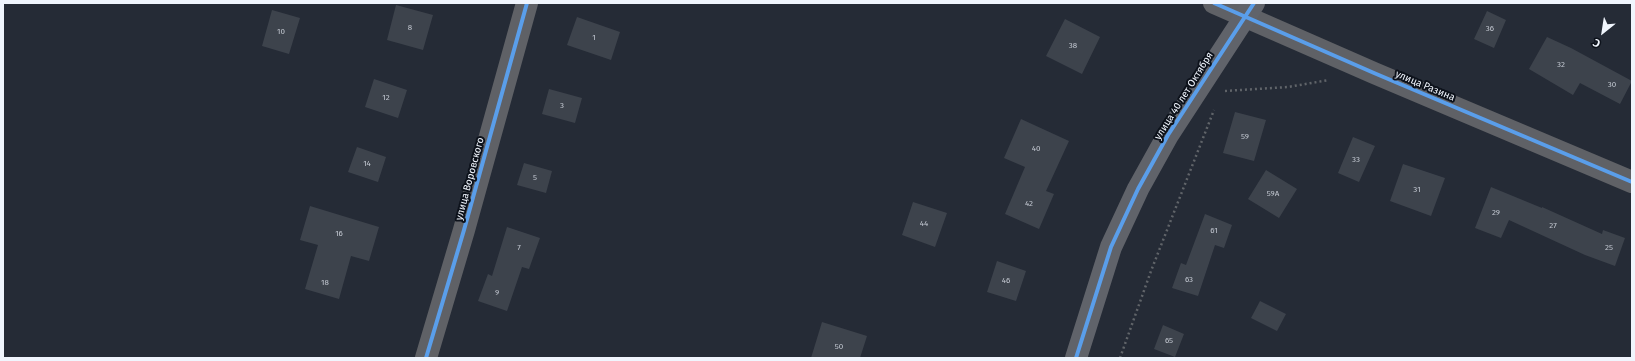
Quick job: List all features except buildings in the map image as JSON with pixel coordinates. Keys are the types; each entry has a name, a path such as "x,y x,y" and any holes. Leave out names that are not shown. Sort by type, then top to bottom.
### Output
{"street":[{"name":"улица Воровского","path":"426,358 464,230 527,3"},
{"name":"улица Разина","path":"1214,3 1249,10 1374,73 1632,182"},
{"name":"улица 40 лет Октября","path":"1076,358 1111,247 1138,189 1168,135 1249,10"}],"path":[{"path":"1225,85 1220,91 1288,86 1335,79"},
{"path":"1120,358 1151,271 1216,104"}],"cycle path":[{"path":"426,358 464,230 527,3"},
{"path":"1214,3 1374,73 1632,182"},
{"path":"1076,358 1111,247 1138,189 1168,135 1254,3"}]}
